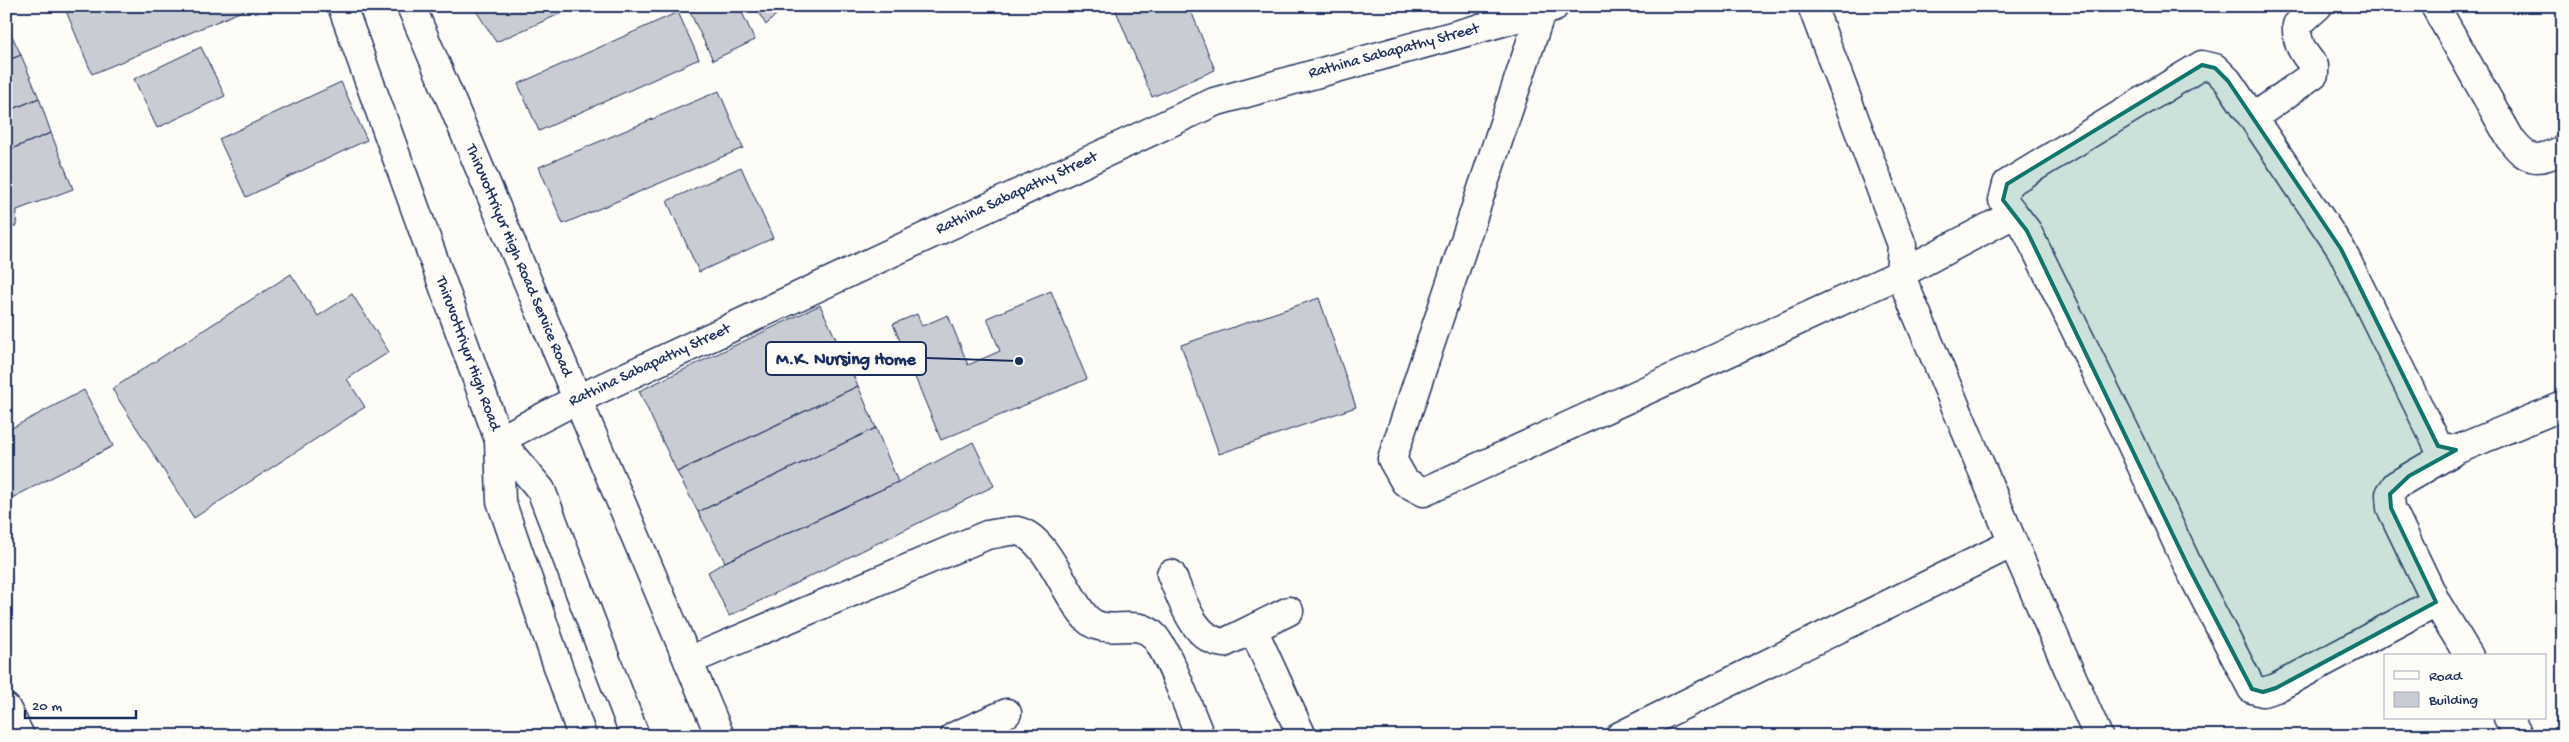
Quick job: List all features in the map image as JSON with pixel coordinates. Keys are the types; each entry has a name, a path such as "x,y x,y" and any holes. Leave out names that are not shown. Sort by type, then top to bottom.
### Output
{"street":[{"name":"Thiruvottriyur High Road","path":"342,6 498,440 501,501 582,736"},
{"name":"Thiruvottriyur High Road Service Road","path":"411,6 576,400 720,736"},
{"path":"1812,6 1902,244 1900,274 2094,734"},
{"path":"2253,118 2314,74 2314,66 2303,53 2296,37 2297,25 2318,6"},
{"path":"2435,6 2511,140 2520,152 2532,159 2544,158 2563,150"},
{"name":"Rathina Sabapathy Street","path":"498,440 576,400 1214,102 1548,9"},
{"path":"1548,9 1392,459 1405,482 1424,492 1900,274 2014,214"},
{"path":"2436,602 2276,688 2263,692 2252,689 2188,566 2131,443 2027,231 2003,200 2007,184 2202,64 2215,68 2228,81 2341,249 2438,446 2456,450"},
{"path":"2468,654 2436,602 2391,508 2390,494 2396,485 2409,476 2456,450 2563,406"},
{"path":"498,440 541,490 635,736"},
{"path":"688,661 987,535 1017,531 1033,539 1088,620 1103,628 1140,627 1153,635 1169,663 1200,736"},
{"path":"1620,736 2013,543"},
{"path":"1171,574 1193,620 1204,635 1214,642 1224,643 1289,611"},
{"path":"1253,629 1302,736"},
{"path":"6,708 20,736"},
{"path":"955,736 1007,713"},
{"path":"2509,720 2519,736"}],"highlighted area":[{"path":"2202,65 2215,68 2228,81 2341,249 2438,446 2456,450 2409,476 2390,494 2391,508 2436,602 2276,688 2263,692 2252,689 2188,566 2027,231 2003,200 2007,184"}],"building":[{"path":"64,6 254,6 92,74"},
{"path":"473,6 578,6 496,42"},
{"path":"687,6 739,6 755,40 713,60"},
{"path":"755,6 785,6 766,25"},
{"path":"1114,6 1189,6 1215,70 1152,97"},
{"path":"678,12 699,59 539,131 518,84"},
{"path":"6,23 21,55 6,61"},
{"path":"201,47 225,96 157,128 134,79"},
{"path":"21,55 39,98 6,112 6,61"},
{"path":"341,82 367,140 246,197 219,139"},
{"path":"719,91 743,148 563,224 539,167"},
{"path":"39,98 51,133 6,151 6,112"},
{"path":"51,133 73,189 17,210 16,226 6,230 6,151"},
{"path":"741,167 773,238 699,272 667,201"},
{"path":"291,274 318,316 352,294 389,352 347,379 365,407 194,518 112,389"},
{"path":"1051,291 1087,379 941,440 893,324 917,314 922,326 948,315 968,365 1000,351 987,318"},
{"path":"1319,298 1356,407 1219,454 1181,345"},
{"path":"820,305 858,386 677,472 639,391"},
{"path":"858,386 876,428 698,512 677,472"},
{"path":"84,390 113,446 6,501 6,431"},
{"path":"876,428 898,482 725,562 698,512"},
{"path":"973,442 994,486 729,616 708,572 725,562 898,482"}],"place":[{"name":"M.K. Nursing Home","path":"1019,361"}]}
